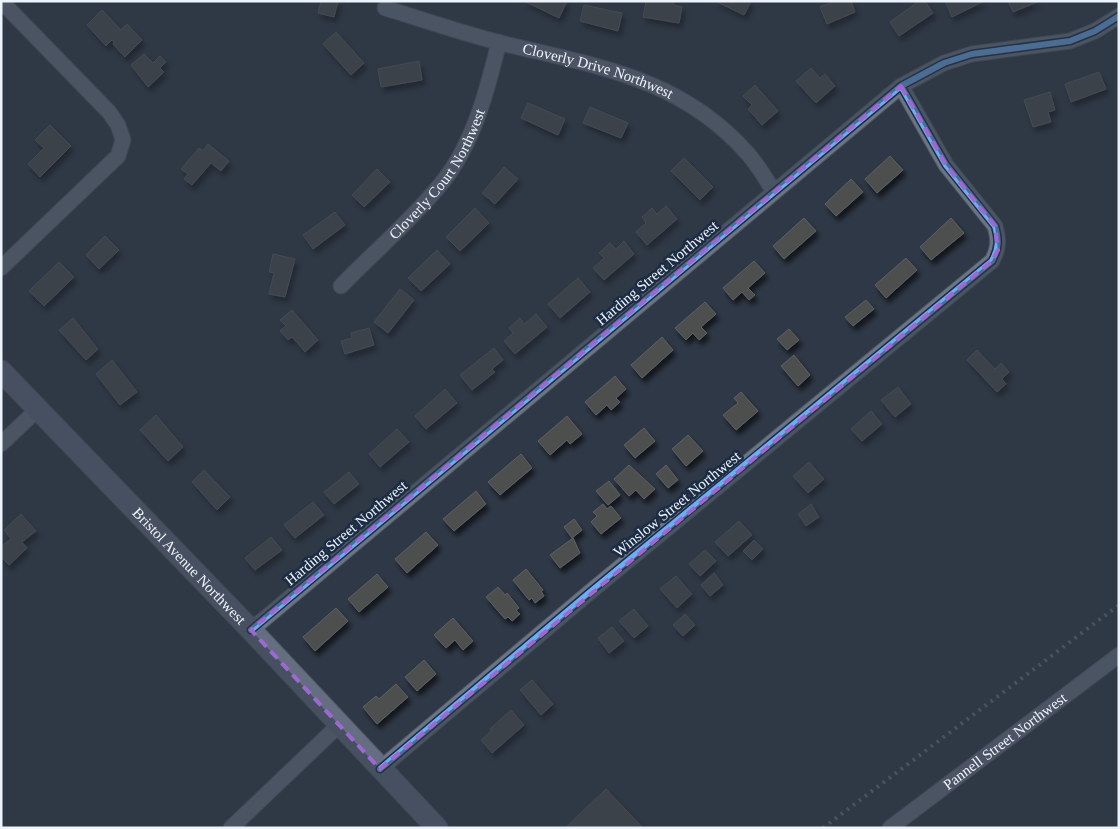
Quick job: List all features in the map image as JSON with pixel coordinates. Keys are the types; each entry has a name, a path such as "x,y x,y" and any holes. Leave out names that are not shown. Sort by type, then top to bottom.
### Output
{"street":[{"path":"1,1 109,112 118,125 123,140 118,156 96,180 1,268"},
{"name":"Cloverly Drive Northwest","path":"385,8 499,42 611,69 660,87 694,106 721,128 749,155 774,192"},
{"name":"Harding Street Northwest","path":"251,630 900,86 944,63 972,54 1070,41 1094,31 1119,16"},
{"name":"Cloverly Court Northwest","path":"341,286 436,190 457,159 472,132 481,109 499,42"},
{"name":"Winslow Street Northwest","path":"380,769 590,592 992,261 998,250 995,226 946,165 900,86"},
{"name":"Bristol Avenue Northwest","path":"1,370 251,630 339,726 437,828"},
{"path":"1,444 38,408"},
{"name":"Pannell Street Northwest","path":"890,828 1119,655"},
{"path":"231,828 339,726"}],"highlighted area":[{"path":"901,86 946,165 995,226 998,250 992,261 380,769 251,630"}],"building":[{"path":"321,1 338,1 334,17 318,13"},
{"path":"524,1 567,1 559,18"},
{"path":"646,1 674,1 673,5 682,7 679,23 643,17"},
{"path":"715,1 751,1 744,15"},
{"path":"835,1 851,1 855,12 827,24 820,7"},
{"path":"919,1 925,1 933,13 899,36 890,22"},
{"path":"945,1 984,1 952,17"},
{"path":"1008,1 1037,1 1037,2 1013,12"},
{"path":"584,5 622,13 618,31 580,21"},
{"path":"102,10 121,30 127,24 142,40 125,57 113,44 112,40 106,46 87,25"},
{"path":"336,32 364,63 351,75 323,44"},
{"path":"144,54 153,63 160,56 166,62 160,68 164,72 148,87 131,65"},
{"path":"419,61 422,80 381,87 378,69"},
{"path":"811,68 820,78 825,74 835,86 816,103 796,81"},
{"path":"1099,72 1106,89 1071,102 1065,84"},
{"path":"755,85 778,111 762,125 748,109 752,105 743,96"},
{"path":"1050,92 1055,110 1048,112 1051,122 1033,127 1024,100"},
{"path":"528,103 565,119 558,135 521,118"},
{"path":"590,107 628,123 621,138 583,123"},
{"path":"50,125 71,146 40,177 28,164 44,148 35,140"},
{"path":"208,144 229,161 221,171 211,163 192,185 184,179 188,174 181,169 199,148 203,151"},
{"path":"890,156 903,170 877,193 865,179"},
{"path":"684,158 713,187 700,200 671,171"},
{"path":"504,167 518,179 495,204 482,193"},
{"path":"377,169 390,182 364,207 352,195"},
{"path":"851,179 863,192 836,216 825,204"},
{"path":"666,206 677,219 647,245 636,232 646,223 642,217 652,208 657,214"},
{"path":"475,208 489,223 460,251 446,237"},
{"path":"335,212 345,225 313,249 303,235"},
{"path":"804,218 816,231 784,259 773,246"},
{"path":"951,218 964,233 931,260 920,247"},
{"path":"105,236 119,250 99,269 86,255"},
{"path":"624,241 634,254 604,280 593,268 604,258 599,253 610,243 616,249"},
{"path":"437,250 450,264 421,291 408,278"},
{"path":"273,254 295,259 285,297 269,294 274,273 269,272"},
{"path":"906,258 917,270 886,298 875,285"},
{"path":"754,261 765,273 748,288 755,295 749,300 742,292 733,300 723,288"},
{"path":"59,262 74,277 44,306 29,291"},
{"path":"578,278 590,292 560,318 548,304"},
{"path":"400,289 414,300 388,333 374,322"},
{"path":"866,300 874,309 853,326 845,317"},
{"path":"705,302 716,314 701,327 707,333 699,340 693,333 686,340 675,328"},
{"path":"292,310 318,340 305,352 292,337 288,340 280,331 286,326 280,320"},
{"path":"536,314 547,327 515,354 504,341 513,333 509,328 520,318 524,324"},
{"path":"73,318 98,349 86,360 59,330"},
{"path":"369,328 374,345 345,354 341,341 352,338 351,333"},
{"path":"789,329 799,340 787,350 777,339"},
{"path":"662,337 673,350 642,378 631,365"},
{"path":"494,348 503,360 492,369 495,372 472,390 460,375"},
{"path":"977,350 995,369 1001,363 1009,372 1002,379 1006,384 997,392 967,360"},
{"path":"794,355 810,375 798,386 781,366"},
{"path":"112,360 137,392 120,405 96,374"},
{"path":"615,376 626,389 616,398 620,402 611,410 607,405 596,415 585,402"},
{"path":"898,387 911,404 895,417 881,400"},
{"path":"445,389 457,403 426,429 415,416"},
{"path":"741,392 758,411 736,430 723,415 738,403 734,398"},
{"path":"871,411 882,424 862,441 851,429"},
{"path":"156,415 183,447 168,461 140,430"},
{"path":"567,416 582,434 570,444 567,440 550,455 538,441"},
{"path":"644,428 655,441 635,458 624,445"},
{"path":"397,429 409,442 380,467 369,454"},
{"path":"688,435 703,451 686,466 672,449"},
{"path":"521,454 532,468 500,495 488,482"},
{"path":"809,462 824,479 808,493 793,476"},
{"path":"629,465 655,489 644,499 636,490 629,496 614,479"},
{"path":"666,465 678,480 668,488 656,474"},
{"path":"204,470 230,497 217,510 192,482"},
{"path":"349,472 359,484 334,504 324,492"},
{"path":"609,481 620,495 608,505 596,491"},
{"path":"476,491 486,504 454,531 443,519"},
{"path":"313,502 324,515 295,538 284,525"},
{"path":"603,504 607,509 611,506 621,518 601,534 591,522 597,516 593,512"},
{"path":"811,504 819,517 806,526 798,514"},
{"path":"21,514 36,531 22,542 27,548 9,565 1,557 1,547 11,539 4,530"},
{"path":"574,519 582,530 572,538 564,527"},
{"path":"739,521 752,535 728,556 715,542"},
{"path":"426,532 438,545 407,573 395,559"},
{"path":"271,537 282,550 255,570 245,558"},
{"path":"573,538 580,553 560,568 550,555"},
{"path":"754,540 763,549 752,560 743,551"},
{"path":"705,550 716,561 700,576 689,564"},
{"path":"526,569 543,590 541,591 544,596 535,603 532,598 529,600 513,580"},
{"path":"714,573 723,585 710,596 701,585"},
{"path":"377,574 388,587 359,612 348,599"},
{"path":"676,576 692,594 677,608 660,589"},
{"path":"498,587 505,595 507,593 519,608 516,610 520,614 512,621 508,617 505,619 486,597"},
{"path":"336,608 348,621 315,651 303,637"},
{"path":"634,609 648,626 634,638 619,621"},
{"path":"685,614 695,625 683,636 673,625"},
{"path":"453,618 473,641 463,650 455,640 446,648 434,635"},
{"path":"612,627 624,641 609,653 598,638"},
{"path":"424,660 436,674 417,691 405,677"},
{"path":"532,680 553,704 541,715 520,690"},
{"path":"396,684 408,697 377,724 363,707 376,696 379,699"},
{"path":"511,710 524,725 492,753 481,740"},
{"path":"606,789 643,828 565,828"}],"railway":[{"path":"823,828 1119,605"}],"cycle path":[{"path":"251,630 901,86 944,63 972,54 1070,41 1095,31 1119,16"},
{"path":"380,769 590,592 992,261 998,244 995,226 946,165 901,86"}]}
